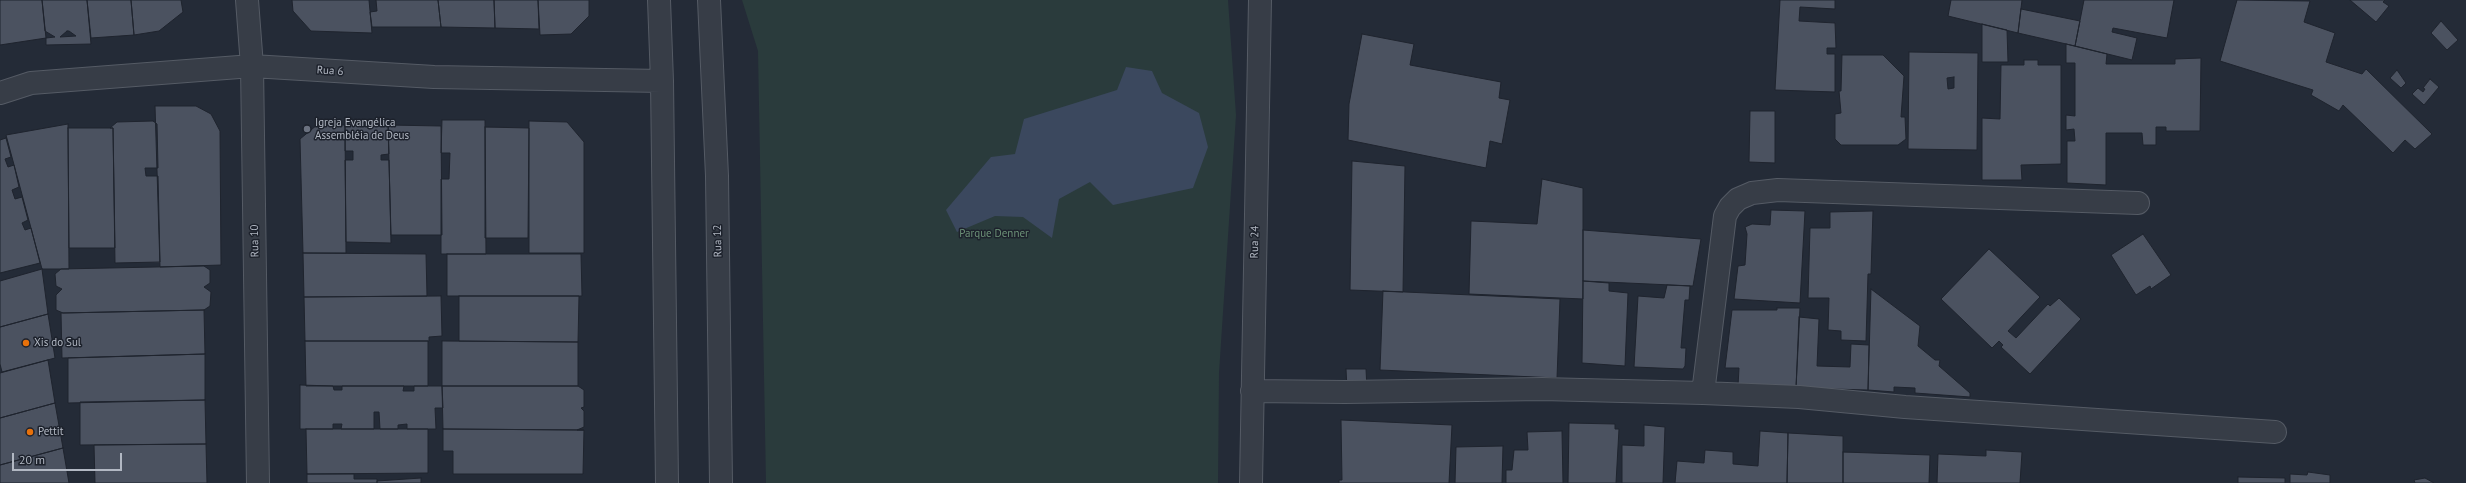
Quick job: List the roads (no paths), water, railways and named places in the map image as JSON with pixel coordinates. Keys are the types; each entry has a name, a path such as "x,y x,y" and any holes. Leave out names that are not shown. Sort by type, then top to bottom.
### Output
{"street":[{"name":"Rua 10","path":"247,0 252,66 258,483"},
{"path":"659,0 662,81 667,483"},
{"name":"Rua 12","path":"709,0 717,176 721,483"},
{"name":"Rua 24","path":"1251,483 1260,0"},
{"name":"Rua 6","path":"0,93 31,83 252,66 434,77 662,81"},
{"path":"1704,393 1724,216 1738,199 1752,193 1778,190 2138,204"},
{"path":"1252,391 1346,392 1542,388 1704,393 1799,397 1905,407 2275,432"}],"water":[{"path":"1126,67 1152,71 1162,93 1199,113 1208,147 1193,188 1113,205 1090,182 1059,199 1052,238 1023,217 995,216 957,232 946,210 991,157 1015,154 1024,119 1117,90"}],"place":[{"name":"Igreja Evangélica Assembléia de Deus","path":"307,129"},
{"name":"Xis do Sul","path":"26,343"},
{"name":"Pettit","path":"30,432"}],"park label":[{"name":"Parque Denner","path":"994,234"}]}
